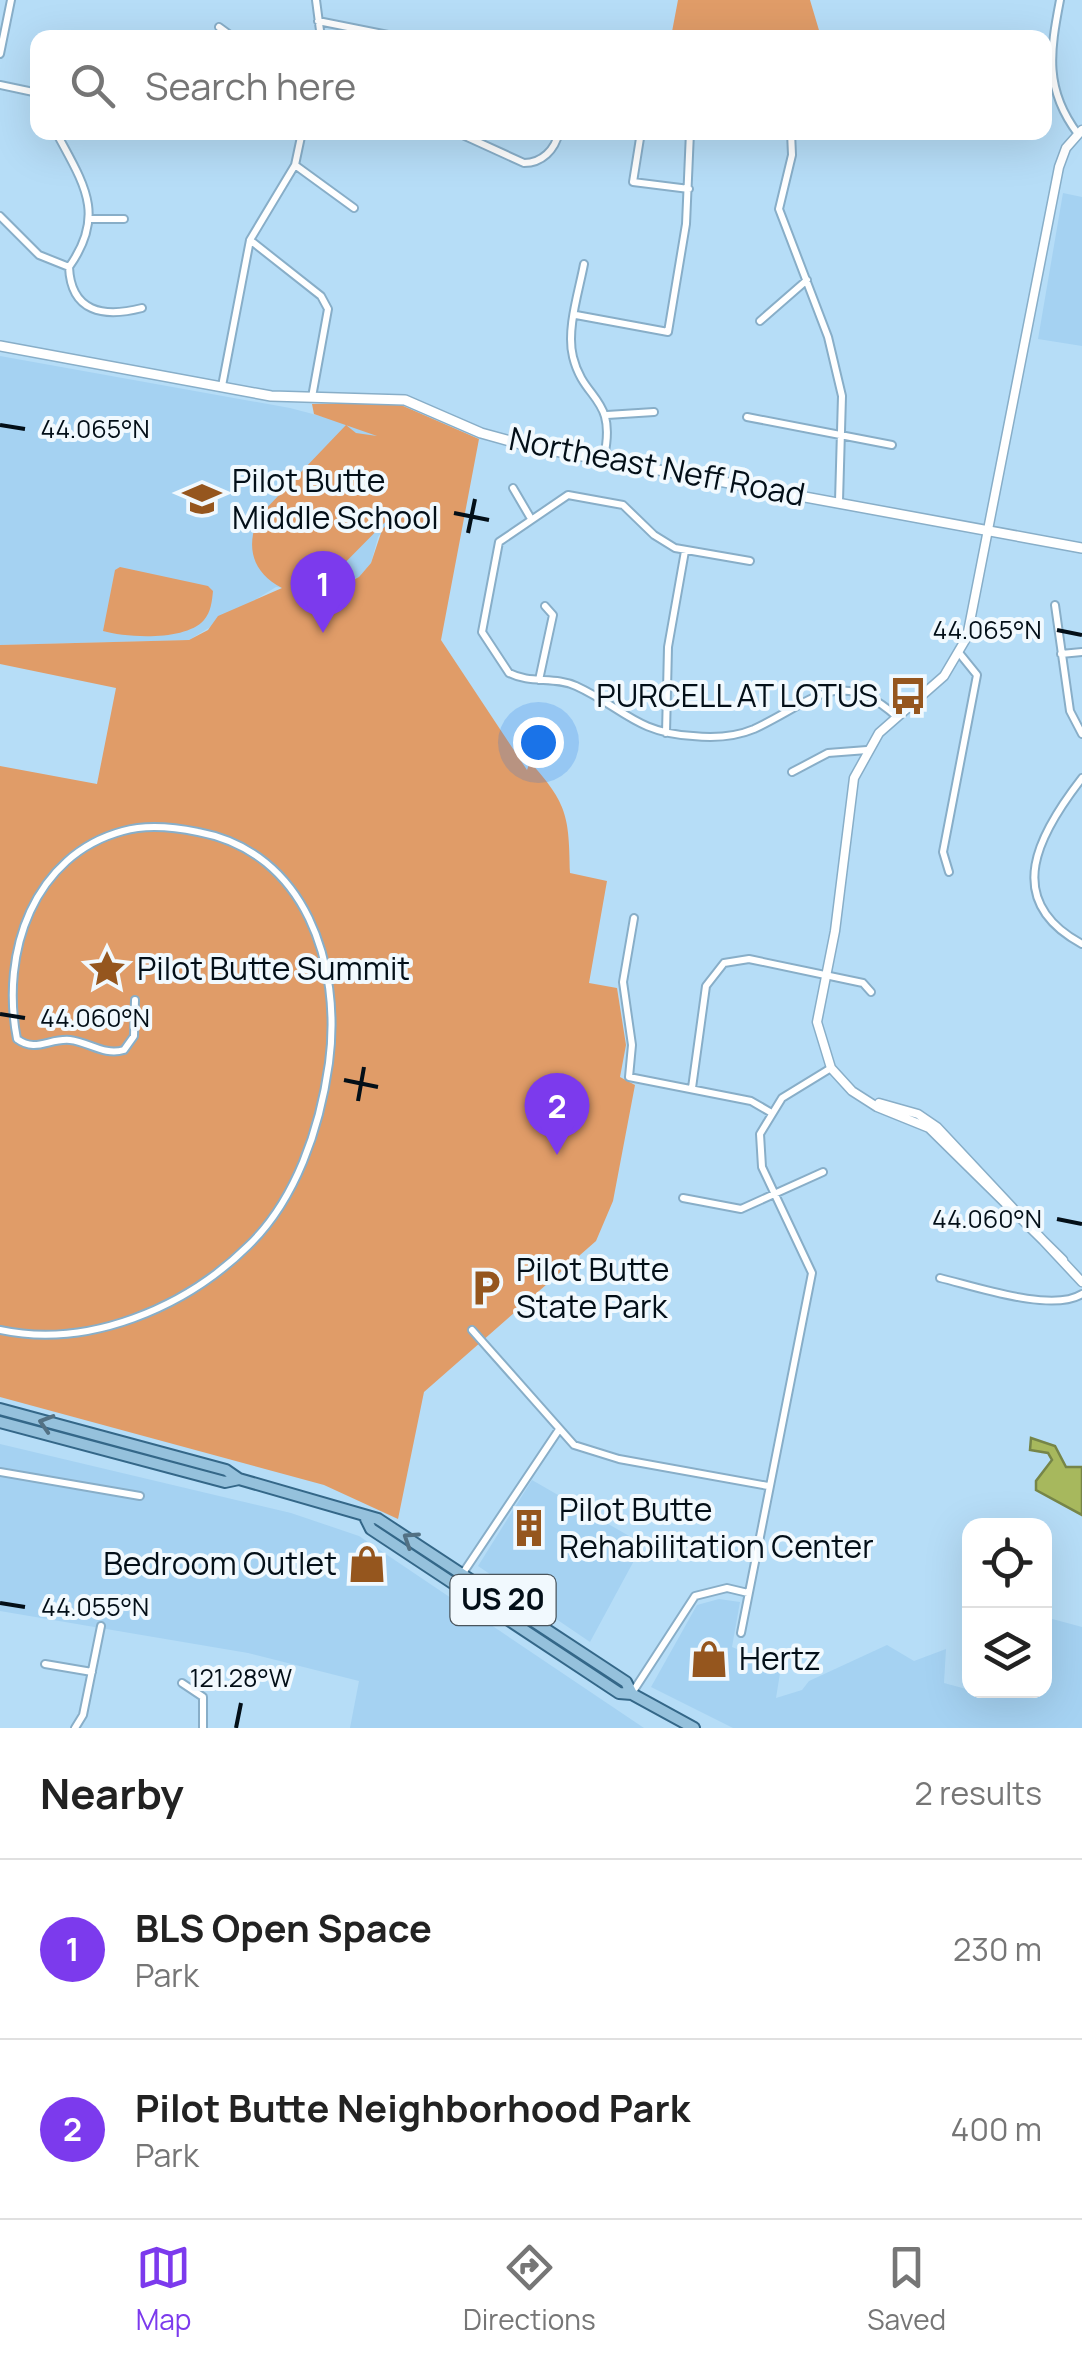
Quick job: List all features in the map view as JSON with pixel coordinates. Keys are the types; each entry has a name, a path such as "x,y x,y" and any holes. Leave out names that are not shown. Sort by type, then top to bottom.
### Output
{"main road":[{"name":"Northeast Neff Road","path":"0,346 222,388 312,398 406,400 504,440 1082,548"},
{"name":"US 20","path":"0,1408 226,1470 239,1479 327,1502 366,1519 378,1519 626,1682 632,1694"},
{"name":"US 20","path":"0,1422 224,1482 239,1479"},
{"name":"US 20","path":"366,1519 371,1530 619,1693 632,1694 694,1728"}],"street":[{"path":"0,54 11,0"},
{"path":"316,0 320,30"},
{"path":"1052,44 1060,0"},
{"path":"318,21 363,30"},
{"path":"219,27 223,30"},
{"path":"0,86 30,93"},
{"path":"1052,87 1055,98 1080,132 1059,167 960,654 944,676 896,716 868,750 850,792 835,931 818,1022 831,1068 865,1099 929,1128 1082,1282"},
{"path":"60,140 87,192 90,219 88,236 69,267 73,294 83,306 122,313 142,308"},
{"path":"222,388 250,240 295,165 301,140"},
{"path":"474,140 524,163 548,154 554,140"},
{"path":"640,140 633,182 688,189"},
{"path":"576,315 668,332 688,189 690,140"},
{"path":"791,140 792,155 779,208 828,337 842,396 840,501"},
{"path":"295,165 354,208"},
{"path":"0,216 39,255 69,267"},
{"path":"90,219 124,219"},
{"path":"250,240 322,296 328,309 312,398"},
{"path":"584,264 574,361 606,415 604,457"},
{"path":"760,321 806,280"},
{"path":"606,415 654,412"},
{"path":"747,418 892,445"},
{"path":"513,488 530,517"},
{"path":"750,562 685,551 664,543 623,505 568,495 530,517 495,550 481,622 485,642 499,664 515,677 576,686 623,716 666,733 723,737 750,731 817,694 838,689 871,695 896,716"},
{"path":"666,733 668,647 685,551"},
{"path":"1055,605 1070,711 1082,734"},
{"path":"539,680 553,615 545,606"},
{"path":"1061,654 1082,652"},
{"path":"950,872 943,852 978,675 960,654"},
{"path":"792,772 828,753 868,750"},
{"path":"1082,778 1049,821 1038,843 1034,868 1038,893 1049,917 1082,944"},
{"path":"0,1330 32,1336 64,1335 128,1320 164,1304 234,1260 264,1231 300,1167 328,1070 329,986 314,924 284,878 237,845 173,827 122,831 62,864 30,895 8,942 5,983 17,1039 34,1046 68,1040 106,1052 124,1050 134,1036 135,1000"},
{"path":"634,918 624,982 632,1045 629,1077 751,1101 770,1112"},
{"path":"692,1088 706,986 713,972 735,958 862,984 871,992"},
{"path":"741,1634 812,1274 759,1150 770,1112 782,1098 831,1068"},
{"path":"682,1198 741,1209 823,1172"},
{"path":"940,1278 1038,1300 1074,1299 1082,1294"},
{"path":"472,1330 558,1432 592,1452 768,1486"},
{"path":"463,1574 558,1432"},
{"path":"0,1472 140,1496"},
{"path":"632,1694 695,1596 727,1588 748,1592"},
{"path":"75,1728 83,1714 101,1626"},
{"path":"45,1664 92,1672"},
{"path":"182,1683 202,1698 204,1728"}],"shaded area":[{"path":"678,0 810,0 819,30 672,30"},
{"path":"1063,193 1082,197 1082,346 1038,339"},
{"name":"Pilot Butte Middle School","path":"0,356 290,408 347,423 382,437 400,455 408,479 401,507 378,537 371,563 359,577 310,590 276,587 189,640 0,645"},
{"path":"312,404 401,405 479,439 441,640 527,770 530,762 559,801 567,824 570,873 607,881 589,983 617,988 626,1045 620,1077 635,1085 613,1201 596,1241 424,1392 398,1519 324,1485 0,1397 0,766 97,784 116,688 0,664 0,645 189,640 208,630 218,616 282,588 264,574 254,558 252,538 259,516 346,425 314,414","holes":["346,425 377,436 356,433","400,507 382,530 371,563 359,577 345,584 323,585"]},
{"path":"120,567 208,586 213,591 208,614 195,627 170,635 103,631 115,570"},
{"path":"1031,1438 1055,1446 1066,1467 1082,1467 1082,1515 1036,1490 1036,1481 1052,1460 1048,1453 1030,1450"},
{"path":"0,1444 291,1513 359,1536 644,1728 350,1728 359,1681 248,1653 0,1611"},
{"path":"532,1480 643,1544 590,1642 478,1566"},
{"path":"719,1599 740,1602 732,1647 781,1667 776,1698 802,1690 809,1681 887,1645 914,1661 946,1649 944,1683 962,1688 962,1698 1052,1698 1052,1619 1082,1627 1082,1728 733,1728 651,1687 697,1605"}],"place":[{"name":"Pilot Butte Middle School","path":"202,499"},
{"name":"BLS Open Space","path":"323,633"},
{"name":"PURCELL AT LOTUS","path":"908,696"},
{"name":"Pilot Butte Summit","path":"107,969"},
{"name":"Pilot Butte Neighborhood Park","path":"557,1155"},
{"name":"Pilot Butte State Park","path":"486,1288"},
{"name":"Pilot Butte Rehabilitation Center","path":"529,1528"},
{"name":"Bedroom Outlet","path":"367,1564"},
{"name":"Hertz","path":"709,1659"}]}
